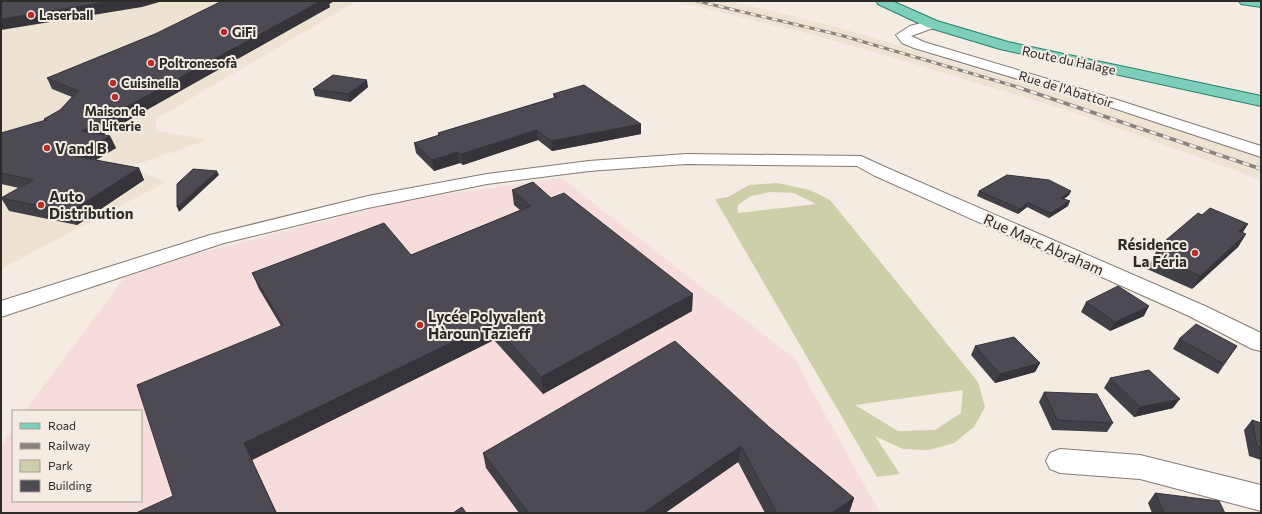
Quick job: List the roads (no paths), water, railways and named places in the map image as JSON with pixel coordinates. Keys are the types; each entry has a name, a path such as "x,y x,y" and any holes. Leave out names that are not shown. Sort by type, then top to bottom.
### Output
{"main road":[{"name":"Route du Halage","path":"882,1 932,24 1005,46 1261,100"},
{"path":"1245,1 1261,3"}],"street":[{"name":"Rue de l'Abattoir","path":"932,24 914,28 903,35 907,40 918,46 1103,100 1261,152"},
{"name":"Rue Marc Abraham","path":"1,310 232,235 376,200 487,179 558,170 686,159 823,160 861,161 880,171 1197,311 1261,343"},
{"path":"1060,461 1140,466 1250,495 1259,513"}],"railway":[{"path":"697,1 840,35 1021,88"},
{"path":"1017,87 1261,169"}],"place":[{"name":"Laserball","path":"31,15"},
{"name":"GiFi","path":"224,32"},
{"name":"Poltronesofà","path":"151,63"},
{"name":"Cuisinella","path":"113,83"},
{"name":"Maison de la Literie","path":"115,97"},
{"name":"V and B","path":"47,148"},
{"name":"Auto Distribution","path":"41,205"},
{"name":"Résidence La Féria","path":"1195,253"},
{"name":"Lycée Polyvalent Hàroun Tazieff","path":"420,325"}]}
